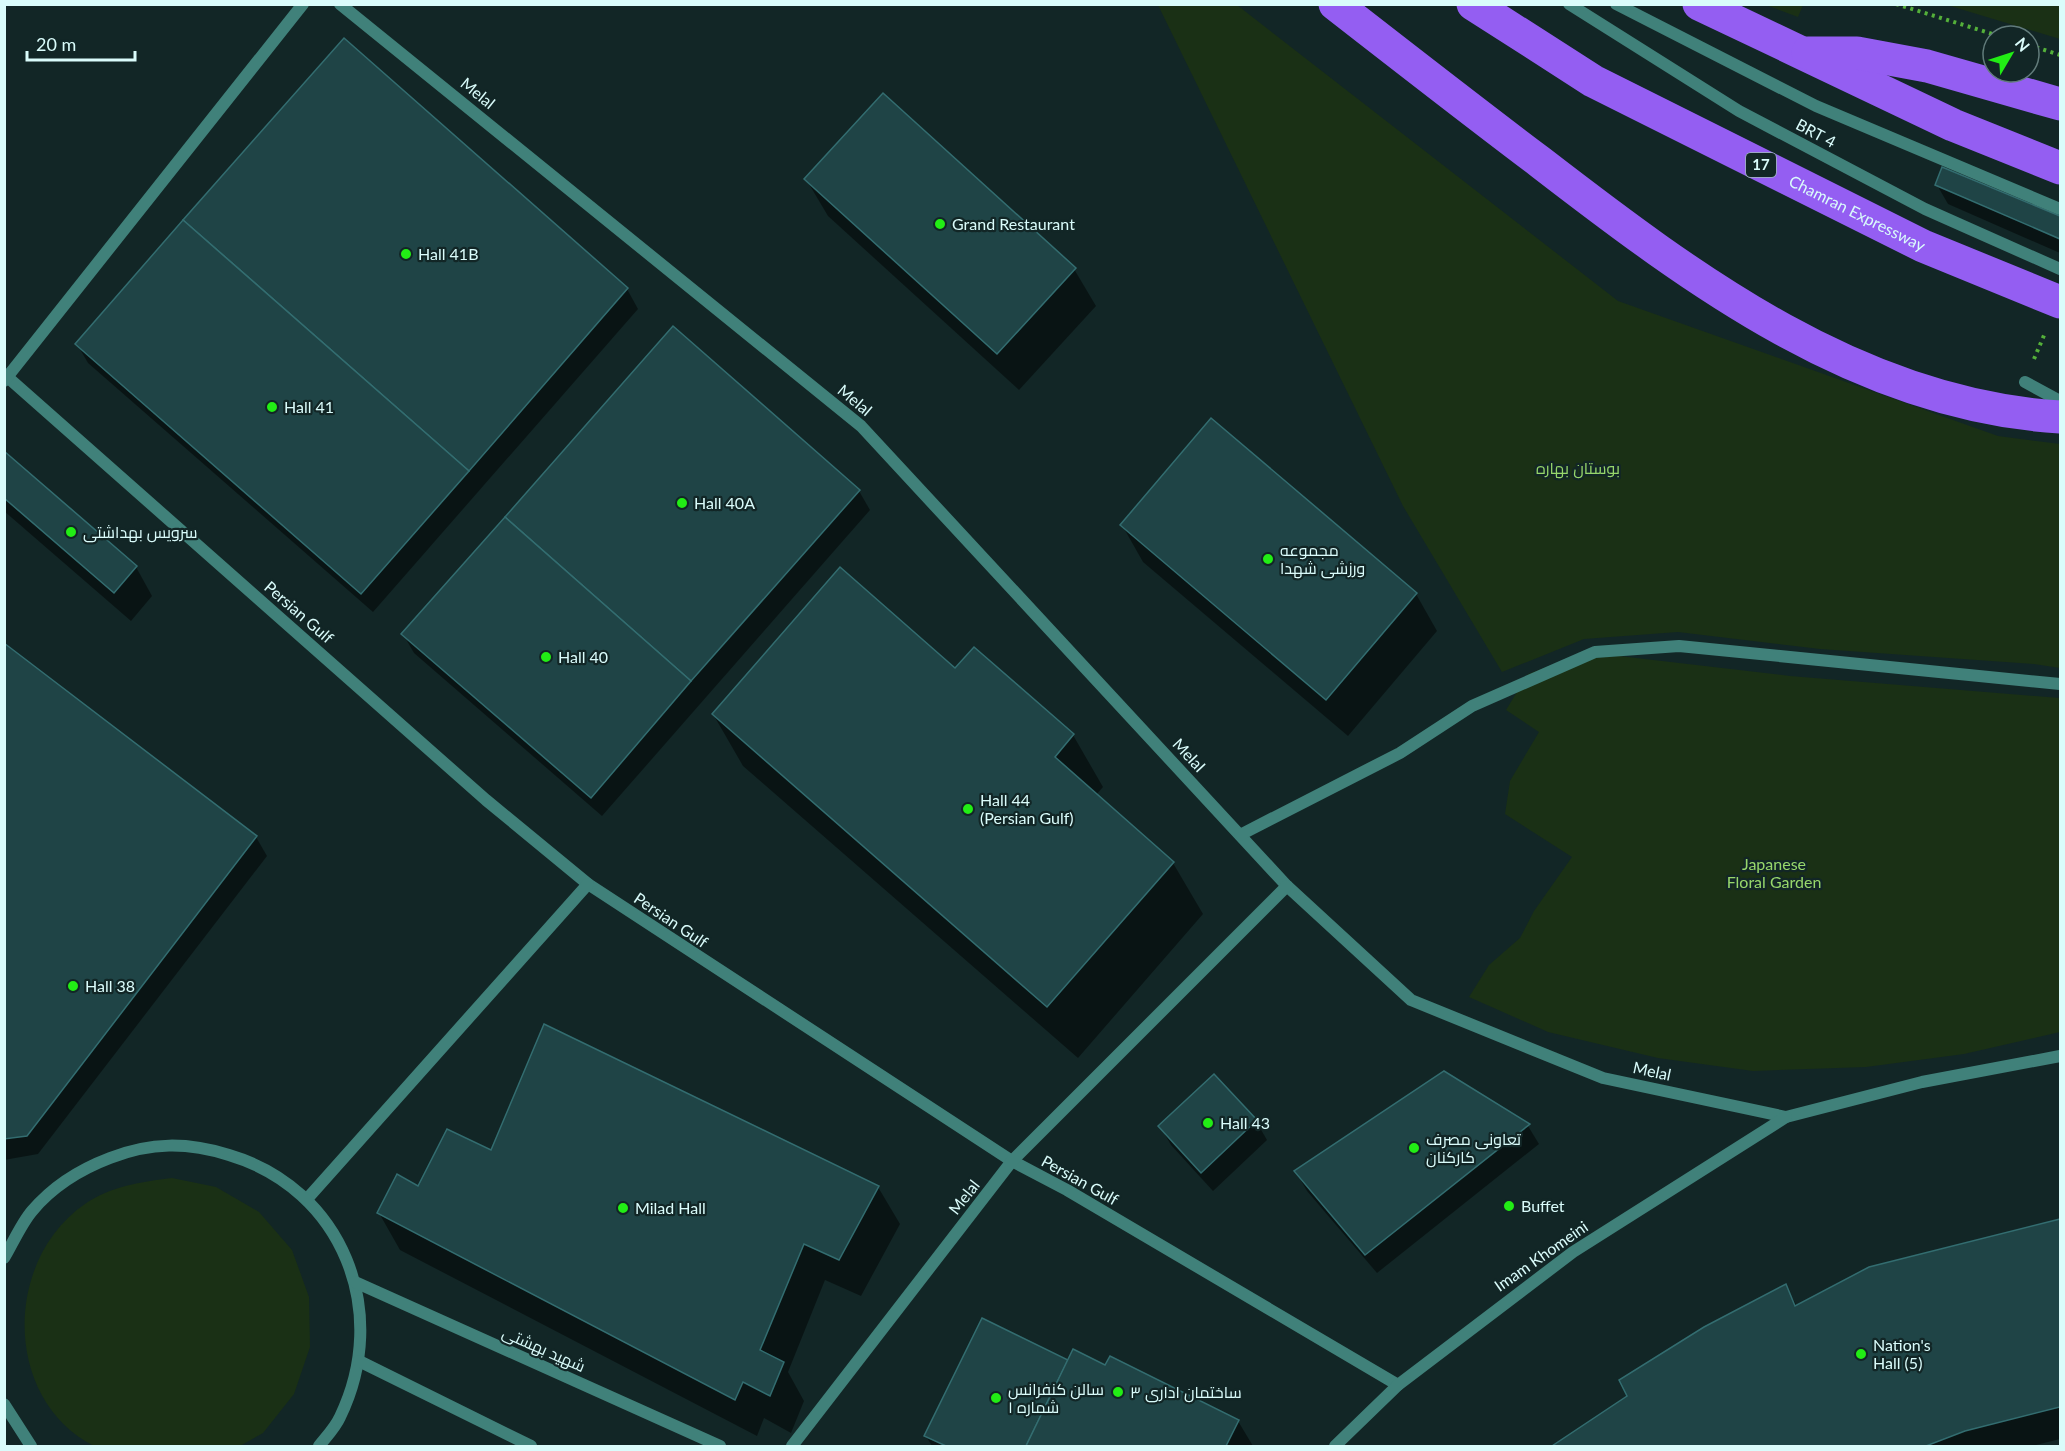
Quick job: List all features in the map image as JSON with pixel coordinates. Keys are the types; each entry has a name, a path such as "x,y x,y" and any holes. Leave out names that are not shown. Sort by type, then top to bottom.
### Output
{"highway":[{"path":"1335,4 1581,194 1732,301 1848,363 1914,388 1983,407 2061,417"},
{"name":"Chamran Expressway","path":"1473,4 1593,81 1923,246 2060,290"},
{"path":"1699,4 1953,125 2061,168"},
{"path":"1796,52 1857,53 1927,66 2061,105"}],"street":[{"path":"6,377 303,4"},
{"name":"Melal","path":"340,4 861,426 1287,886 1412,1000 1603,1077 1786,1117 1922,1082 2061,1056"},
{"name":"BRT 4","path":"1569,4 1739,111 1925,209 2060,290"},
{"name":"BRT 4","path":"1616,4 1816,106 2061,209"},
{"name":"Persian Gulf","path":"6,377 486,800 588,884 1012,1161 1067,1190 1398,1385"},
{"path":"2025,382 2061,401"},
{"path":"1240,835 1400,753 1472,706 1595,652 1679,646 2061,684"},
{"path":"307,1199 588,884"},
{"name":"Melal","path":"792,1446 1012,1161 1287,886"},
{"name":"Imam Khomeini","path":"1335,1446 1398,1385 1573,1252 1786,1117"},
{"path":"4,1258 31,1211 78,1170 135,1148 198,1145 257,1163 307,1199 328,1224 344,1252 355,1282 361,1322 359,1361 340,1419 319,1446"},
{"name":"شهید بهشتی","path":"355,1282 720,1446"},
{"path":"359,1361 531,1446"},
{"path":"4,1404 31,1446"}],"path":[{"path":"1896,4 1981,30"},
{"path":"2041,49 2061,55"},
{"path":"2025,382 2060,290"}],"green space":[{"name":"بوستان بهاره","path":"1158,5 1237,5 1618,301 1998,436 2060,444 2060,668 2034,664 1820,649 1678,632 1584,639 1502,672 1403,506"},
{"path":"1766,5 1803,5 1798,17"},
{"path":"1947,5 2060,5 2060,39 2041,33 2041,24 2010,24"},
{"name":"Japanese Floral Garden","path":"1619,656 1790,676 2060,698 2060,1032 1964,1054 1866,1067 1753,1071 1658,1058 1548,1032 1469,997 1489,965 1520,938 1534,911 1572,857 1505,814 1510,781 1539,732 1506,710 1528,674 1565,660"},
{"path":"172,1178 216,1187 259,1212 292,1250 309,1297 310,1347 294,1394 263,1433 240,1446 94,1446 64,1425 43,1397 30,1364 25,1329 28,1293 39,1259 58,1229 85,1204 116,1189"}],"building":[{"name":"Hall 41B","path":"344,38 628,288 469,471 183,220"},
{"name":"Grand Restaurant","path":"883,93 1076,268 997,354 804,179"},
{"path":"1942,167 2060,216 2060,239 1935,185"},
{"name":"Hall 41","path":"183,220 469,471 361,594 75,344"},
{"name":"Hall 40A","path":"673,326 860,490 691,681 505,517"},
{"name":"مجموعه ورزشی شهدا","path":"1211,418 1417,593 1326,700 1120,525"},
{"name":"سرویس بهداشتی","path":"4,451 137,566 114,593 4,498"},
{"name":"Hall 40","path":"505,517 691,681 591,798 401,634"},
{"name":"Hall 44 (Persian Gulf)","path":"840,567 955,668 974,647 1074,734 1055,757 1174,862 1047,1007 712,714"},
{"name":"Hall 38","path":"4,643 257,836 27,1136 4,1139"},
{"name":"Milad Hall","path":"544,1024 879,1186 839,1260 804,1244 760,1350 784,1362 770,1396 743,1382 735,1400 377,1213 397,1174 418,1186 447,1129 491,1150"},
{"name":"تعاونی مصرف کارکنان","path":"1444,1071 1530,1124 1365,1255 1294,1171"},
{"name":"Hall 43","path":"1214,1074 1257,1120 1201,1173 1158,1126"},
{"name":"Nation's Hall (5)","path":"2060,1219 2060,1407 1965,1431 1926,1446 1552,1446 1627,1396 1619,1380 1704,1327 1786,1284 1795,1306 1869,1267"},
{"name":"سالن کنفرانس شماره ۱","path":"982,1318 1068,1360 1026,1446 946,1446 924,1436"},
{"name":"ساختمان اداری ۳","path":"1073,1349 1105,1365 1110,1356 1239,1420 1226,1446 1026,1446"}],"place":[{"name":"Grand Restaurant","path":"940,224"},
{"name":"Hall 41B","path":"406,254"},
{"name":"Hall 41","path":"272,407"},
{"name":"Hall 40A","path":"682,503"},
{"name":"سرویس بهداشتی","path":"71,532"},
{"name":"مجموعه ورزشی شهدا","path":"1268,559"},
{"name":"Hall 40","path":"546,657"},
{"name":"Hall 44 (Persian Gulf)","path":"968,809"},
{"name":"Hall 38","path":"73,986"},
{"name":"Hall 43","path":"1208,1123"},
{"name":"تعاونی مصرف کارکنان","path":"1414,1148"},
{"name":"Buffet","path":"1509,1206"},
{"name":"Milad Hall","path":"623,1208"},
{"name":"Nation's Hall (5)","path":"1861,1354"},
{"name":"ساختمان اداری ۳","path":"1118,1392"},
{"name":"سالن کنفرانس شماره ۱","path":"996,1398"}]}
